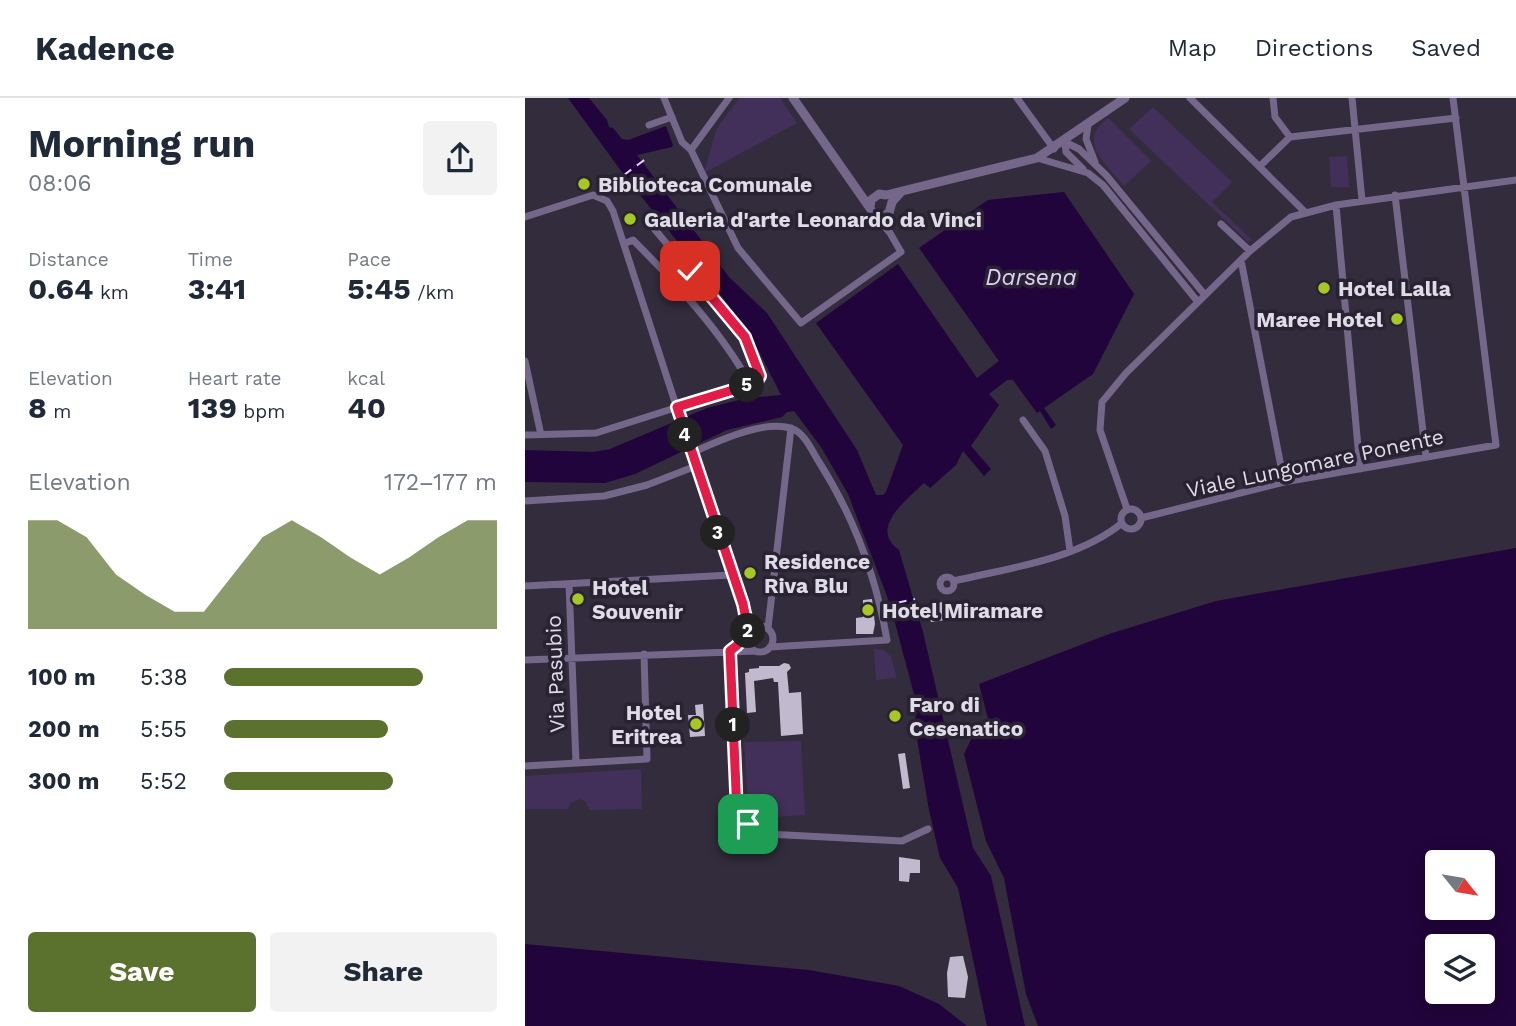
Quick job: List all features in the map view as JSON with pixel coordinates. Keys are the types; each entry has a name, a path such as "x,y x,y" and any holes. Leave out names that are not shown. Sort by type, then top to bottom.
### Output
{"street":[{"path":"664,98 682,142 691,150 738,248 801,323 901,252 793,98"},
{"path":"691,150 729,98"},
{"path":"1017,98 1054,149"},
{"path":"872,211 871,200 1037,158 1065,142 1125,98"},
{"path":"1190,98 1306,214"},
{"path":"1273,98 1275,117 1290,137"},
{"path":"1352,98 1362,200"},
{"path":"1453,98 1465,186"},
{"path":"649,125 672,117"},
{"path":"1260,166 1290,137 1455,118"},
{"path":"1088,125 1086,139 1097,165 1198,302"},
{"path":"682,142 702,134"},
{"path":"1065,142 1079,149 1097,165"},
{"path":"1065,142 1066,152 1127,207 1205,295"},
{"path":"1037,158 1088,173"},
{"path":"1127,509 1100,430 1102,402 1126,373 1250,251 1291,217 1362,200 1516,180"},
{"name":"Viale Lungomare Ponente","path":"954,581 1070,551 1109,534 1122,523 1126,528 1133,529 1139,525 1141,518 1284,482 1496,444 1465,186"},
{"path":"857,188 885,197"},
{"path":"525,217 599,195 613,211 626,243 731,575 751,618 773,635 770,647"},
{"path":"1395,195 1426,457"},
{"path":"885,197 890,233"},
{"path":"1336,205 1360,469"},
{"path":"872,211 883,216 889,213"},
{"path":"1221,223 1250,251"},
{"path":"525,435 596,433 760,381 745,337 650,225"},
{"path":"626,243 633,240 661,268 737,360 750,384"},
{"path":"1241,260 1284,482"},
{"path":"525,361 541,435"},
{"path":"1023,420 1045,451 1065,516 1070,551"},
{"path":"525,660 730,651 763,652 770,647 887,640 880,598 844,505 803,437 791,428 769,426 724,438 691,453"},
{"path":"764,627 791,428"},
{"path":"525,501 604,496 647,485 696,466"},
{"path":"1122,523 1122,513 1127,509 1136,510 1141,518"},
{"path":"525,586 731,575"},
{"name":"Via Pasubio","path":"569,584 576,764"},
{"path":"743,604 748,645 755,651"},
{"path":"764,627 748,634 730,651 737,813 748,824 767,834 902,841 928,829"},
{"path":"525,766 647,759 644,654"}],"shaded area":[{"path":"739,98 780,98 797,123 704,173 716,130"},
{"path":"1153,107 1232,182 1212,202 1251,239 1248,242 1129,129"},
{"path":"1108,118 1151,161 1124,186 1103,161 1094,144 1094,136"},
{"path":"1347,156 1349,187 1331,187 1329,157"},
{"path":"874,649 884,650 891,657 897,678 876,680"},
{"path":"801,741 805,815 749,819 744,742"},
{"path":"641,769 642,809 589,810 586,802 581,799 571,802 568,809 525,809 525,776"}],"water":[{"name":"Darsena","path":"568,98 589,98 607,120 609,127 622,139 628,140 666,126 672,147 637,155 729,277 767,313 857,450 876,495 886,492 903,445 816,323 898,264 977,378 999,361 919,248 988,200 1064,192 1134,294 1093,374 1044,408 1056,425 1051,429 1040,411 1037,413 1013,380 1007,380 989,394 999,405 971,446 991,469 984,476 963,451 956,465 930,488 924,483 900,506 893,515 887,533 890,542 899,550 923,632 973,848 991,876 1025,1026 987,1026 958,888 940,858 916,733 915,698 890,604 848,494 821,447 794,411 787,412 782,417 727,430 635,474 605,483 525,482 525,450 594,452 610,449 707,408 747,398 781,395 747,328 624,175"},
{"path":"1516,548 1516,1026 1038,1026 1026,994 1004,878 986,841 964,754 975,731 988,719 979,684 1109,634 1216,601"},
{"path":"525,944 809,970 899,986 939,1004 967,1026 525,1026"}],"building":[{"name":"Hotel Miramare","path":"872,599 875,624 873,634 856,634 856,618 863,617 863,600"},
{"path":"942,602 946,620 931,622 927,606"},
{"path":"784,663 791,668 787,672 789,693 801,692 803,734 781,736 778,682 774,682 773,678 754,681 756,712 747,713 745,673 759,666 779,666"},
{"name":"Hotel Eritrea","path":"703,704 705,736 690,737 688,715 696,715 695,705"},
{"path":"905,753 910,788 903,789 898,754"},
{"path":"899,857 920,860 920,873 910,873 909,882 899,881"},
{"path":"963,956 968,977 965,998 948,997 947,973 950,957"}],"ferry route":[{"path":"624,175 647,158"},
{"path":"882,606 915,599"}],"place":[{"name":"Biblioteca Comunale","path":"584,184"},
{"name":"Galleria d'arte Leonardo da Vinci","path":"630,219"},
{"name":"Hotel Lalla","path":"1324,288"},
{"name":"Maree Hotel","path":"1397,319"},
{"name":"Residence Riva Blu","path":"750,573"},
{"name":"Hotel Souvenir","path":"578,599"},
{"name":"Hotel Miramare","path":"868,610"},
{"name":"Faro di Cesenatico","path":"895,716"},
{"name":"Hotel Eritrea","path":"696,724"}],"route":[{"path":"690,271 745,337 760,376 760,381 756,383 677,407 731,575 743,604 748,632 747,637 730,651 737,813 748,824"}]}
